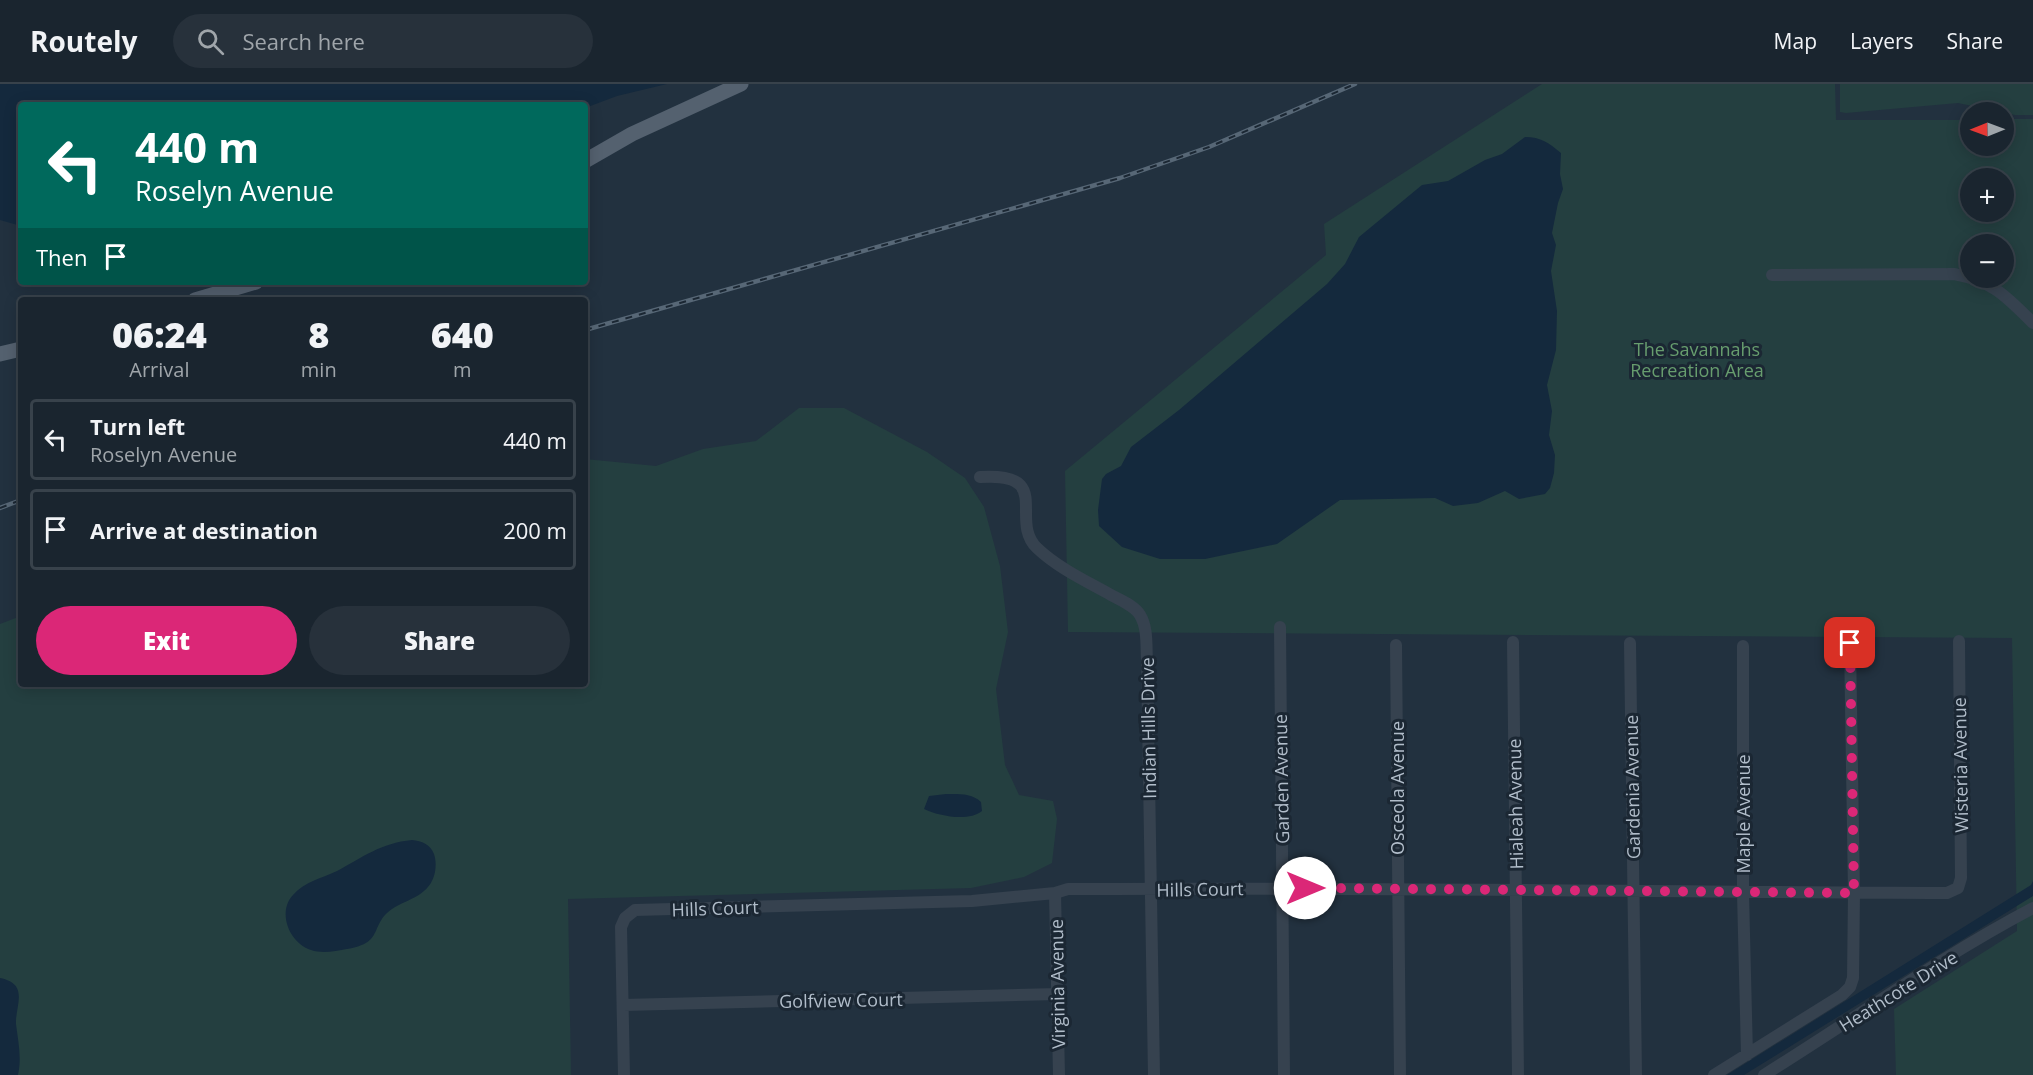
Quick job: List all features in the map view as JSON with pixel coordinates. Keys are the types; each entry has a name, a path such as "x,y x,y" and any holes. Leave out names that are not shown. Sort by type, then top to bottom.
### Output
{"main road":[{"path":"588,159 632,134 741,84"},
{"path":"205,297 246,285"},
{"path":"0,354 18,350"}],"street":[{"path":"1772,275 1880,273 1964,276 1991,285 2033,323"},
{"name":"Indian Hills Drive","path":"980,477 1007,477 1018,483 1026,492 1028,530 1035,547 1057,564 1128,605 1139,613 1145,625 1154,1075"},
{"name":"Garden Avenue","path":"1280,627 1284,1075"},
{"name":"Wisteria Avenue","path":"1958,888 1961,878 1959,641"},
{"name":"Hialeah Avenue","path":"1514,642 1518,1075"},
{"name":"Gardenia Avenue","path":"1630,643 1636,1075"},
{"path":"1714,1075 1842,995 1850,987 1853,978 1850,643"},
{"name":"Osceola Avenue","path":"1396,645 1400,1075"},
{"name":"Maple Avenue","path":"1743,646 1743,893 1747,1055"},
{"name":"Hills Court","path":"623,1005 621,927 626,918 635,910 972,901 1055,893 1068,889 1398,888 1633,892 1947,893 1958,888"},
{"name":"Virginia Avenue","path":"1055,893 1059,1075"},
{"name":"Heathcote Drive","path":"1764,1075 1894,990 2033,908"},
{"name":"Golfview Court","path":"623,1005 1058,994"},
{"path":"623,1005 624,1075"}],"green space":[{"name":"The Savannahs Recreation Area","path":"1542,84 1835,84 1836,120 1960,120 1960,156 2014,156 2014,119 2033,119 2033,1075 1896,1075 1894,1009 2017,931 2012,638 1068,632 1065,471 1326,255 1324,224"},
{"path":"1840,84 2033,84 2033,115 2014,115 2014,102 1960,102 1840,112"},
{"path":"799,408 844,408 927,452 965,478 984,507 1000,566 1008,632 996,689 1005,765 1019,795 1053,801 1057,819 1052,863 1024,877 971,888 568,899 571,1075 0,1075 0,624 18,617 18,687 588,687 588,459 656,466 703,449 756,441"}],"water":[{"path":"0,84 667,84 617,96 588,107 588,102 18,102 18,225 0,220"},
{"path":"1525,137 1544,141 1561,153 1560,174 1563,189 1552,233 1556,245 1551,271 1557,311 1556,350 1547,385 1552,411 1549,435 1555,455 1554,473 1550,488 1545,494 1519,499 1505,491 1478,503 1453,506 1435,498 1340,500 1277,544 1205,559 1160,559 1122,547 1099,526 1098,510 1102,479 1106,474 1121,466 1131,447 1179,410 1327,284 1345,264 1359,237 1422,185 1448,181 1485,160 1502,154"},
{"path":"946,794 973,797 981,802 982,811 962,817 945,816 924,809 929,796"},
{"path":"412,840 425,844 435,856 436,865 432,880 424,891 385,915 372,938 367,942 347,949 324,952 303,946 291,934 286,910 288,902 297,891 382,847"},
{"path":"2033,881 2033,896 1744,1075 1727,1075 2031,885"},
{"path":"0,978 15,985 18,990 16,1024 20,1055 18,1075 0,1075"}],"railway":[{"path":"588,329 1120,178 1209,147 1355,84"},
{"path":"0,508 18,501"}],"route":[{"path":"1305,888 1854,893 1850,643"}]}
